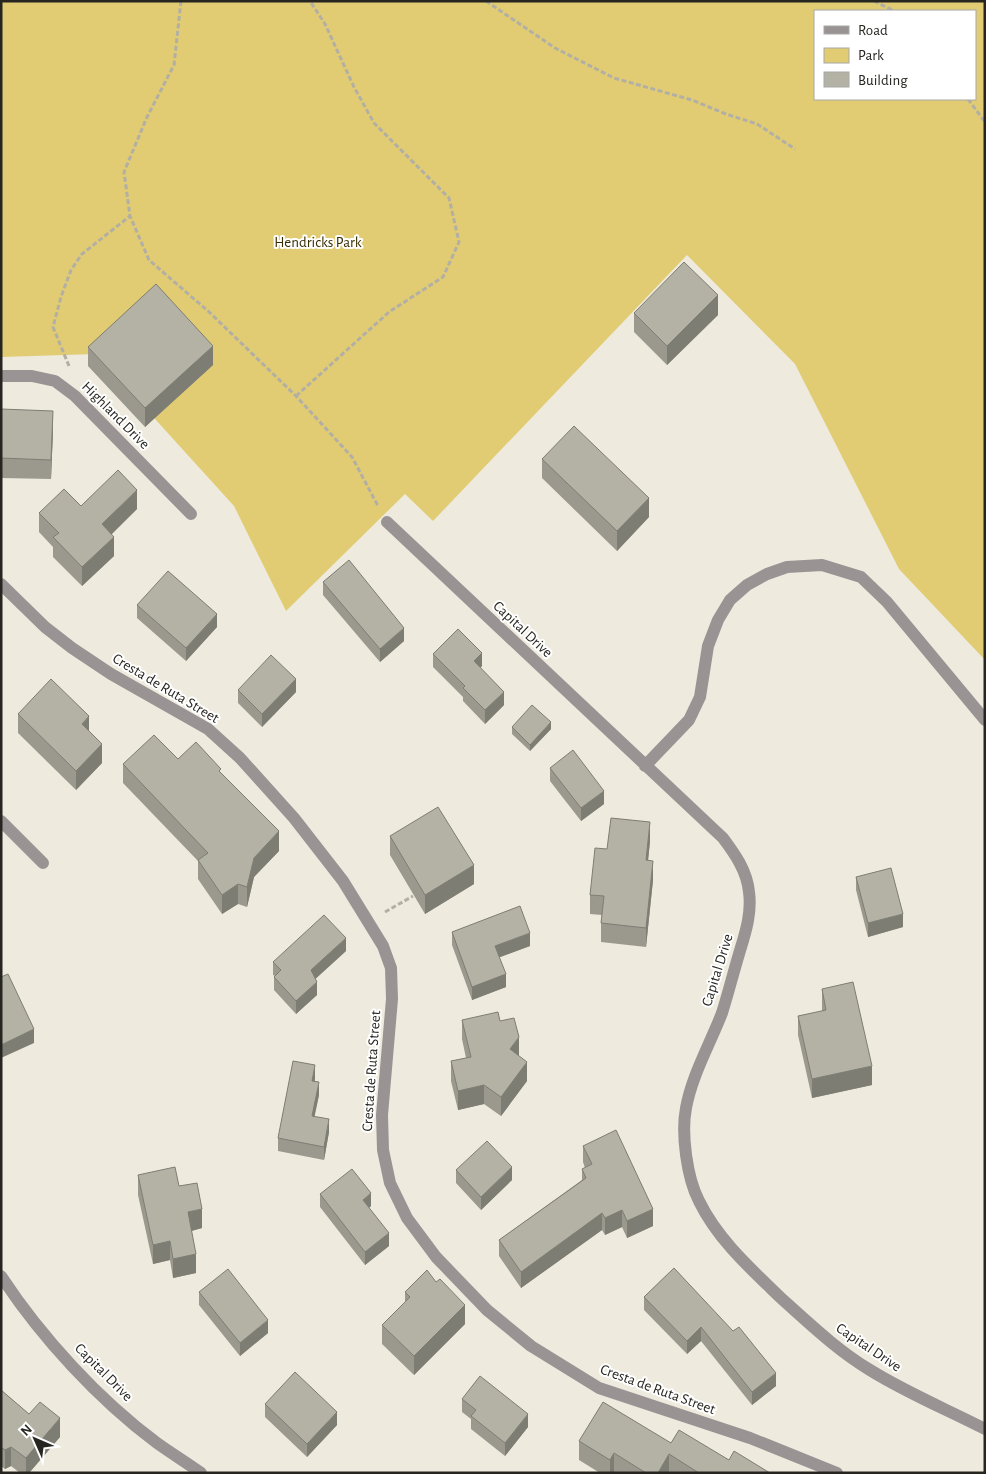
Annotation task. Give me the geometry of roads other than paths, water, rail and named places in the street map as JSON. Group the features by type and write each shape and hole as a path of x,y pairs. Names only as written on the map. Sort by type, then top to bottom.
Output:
{"street":[{"name":"Highland Drive","path":"1,376 32,376 55,381 65,388 191,514"},
{"name":"Capital Drive","path":"387,522 723,838 736,855 750,890 750,915 722,1012 698,1072 686,1109 684,1140 690,1174 698,1200 712,1224 742,1260 822,1336 869,1370 915,1396 984,1427"},
{"path":"645,766 689,720 700,697 708,646 718,620 730,600 747,585 767,574 787,567 822,565 861,577 887,602 985,720"},
{"name":"Cresta de Ruta Street","path":"1,584 44,627 72,648 111,674 208,730 240,758 294,818 343,881 383,946 392,968 392,998 382,1115 383,1150 390,1183 408,1218 436,1256 487,1310 531,1346 599,1388 750,1438 837,1473"},
{"path":"1,821 43,863"},
{"name":"Capital Drive","path":"1,1276 21,1307 104,1398 156,1442 201,1473"}],"park label":[{"name":"Hendricks Park","path":"318,242"}]}
